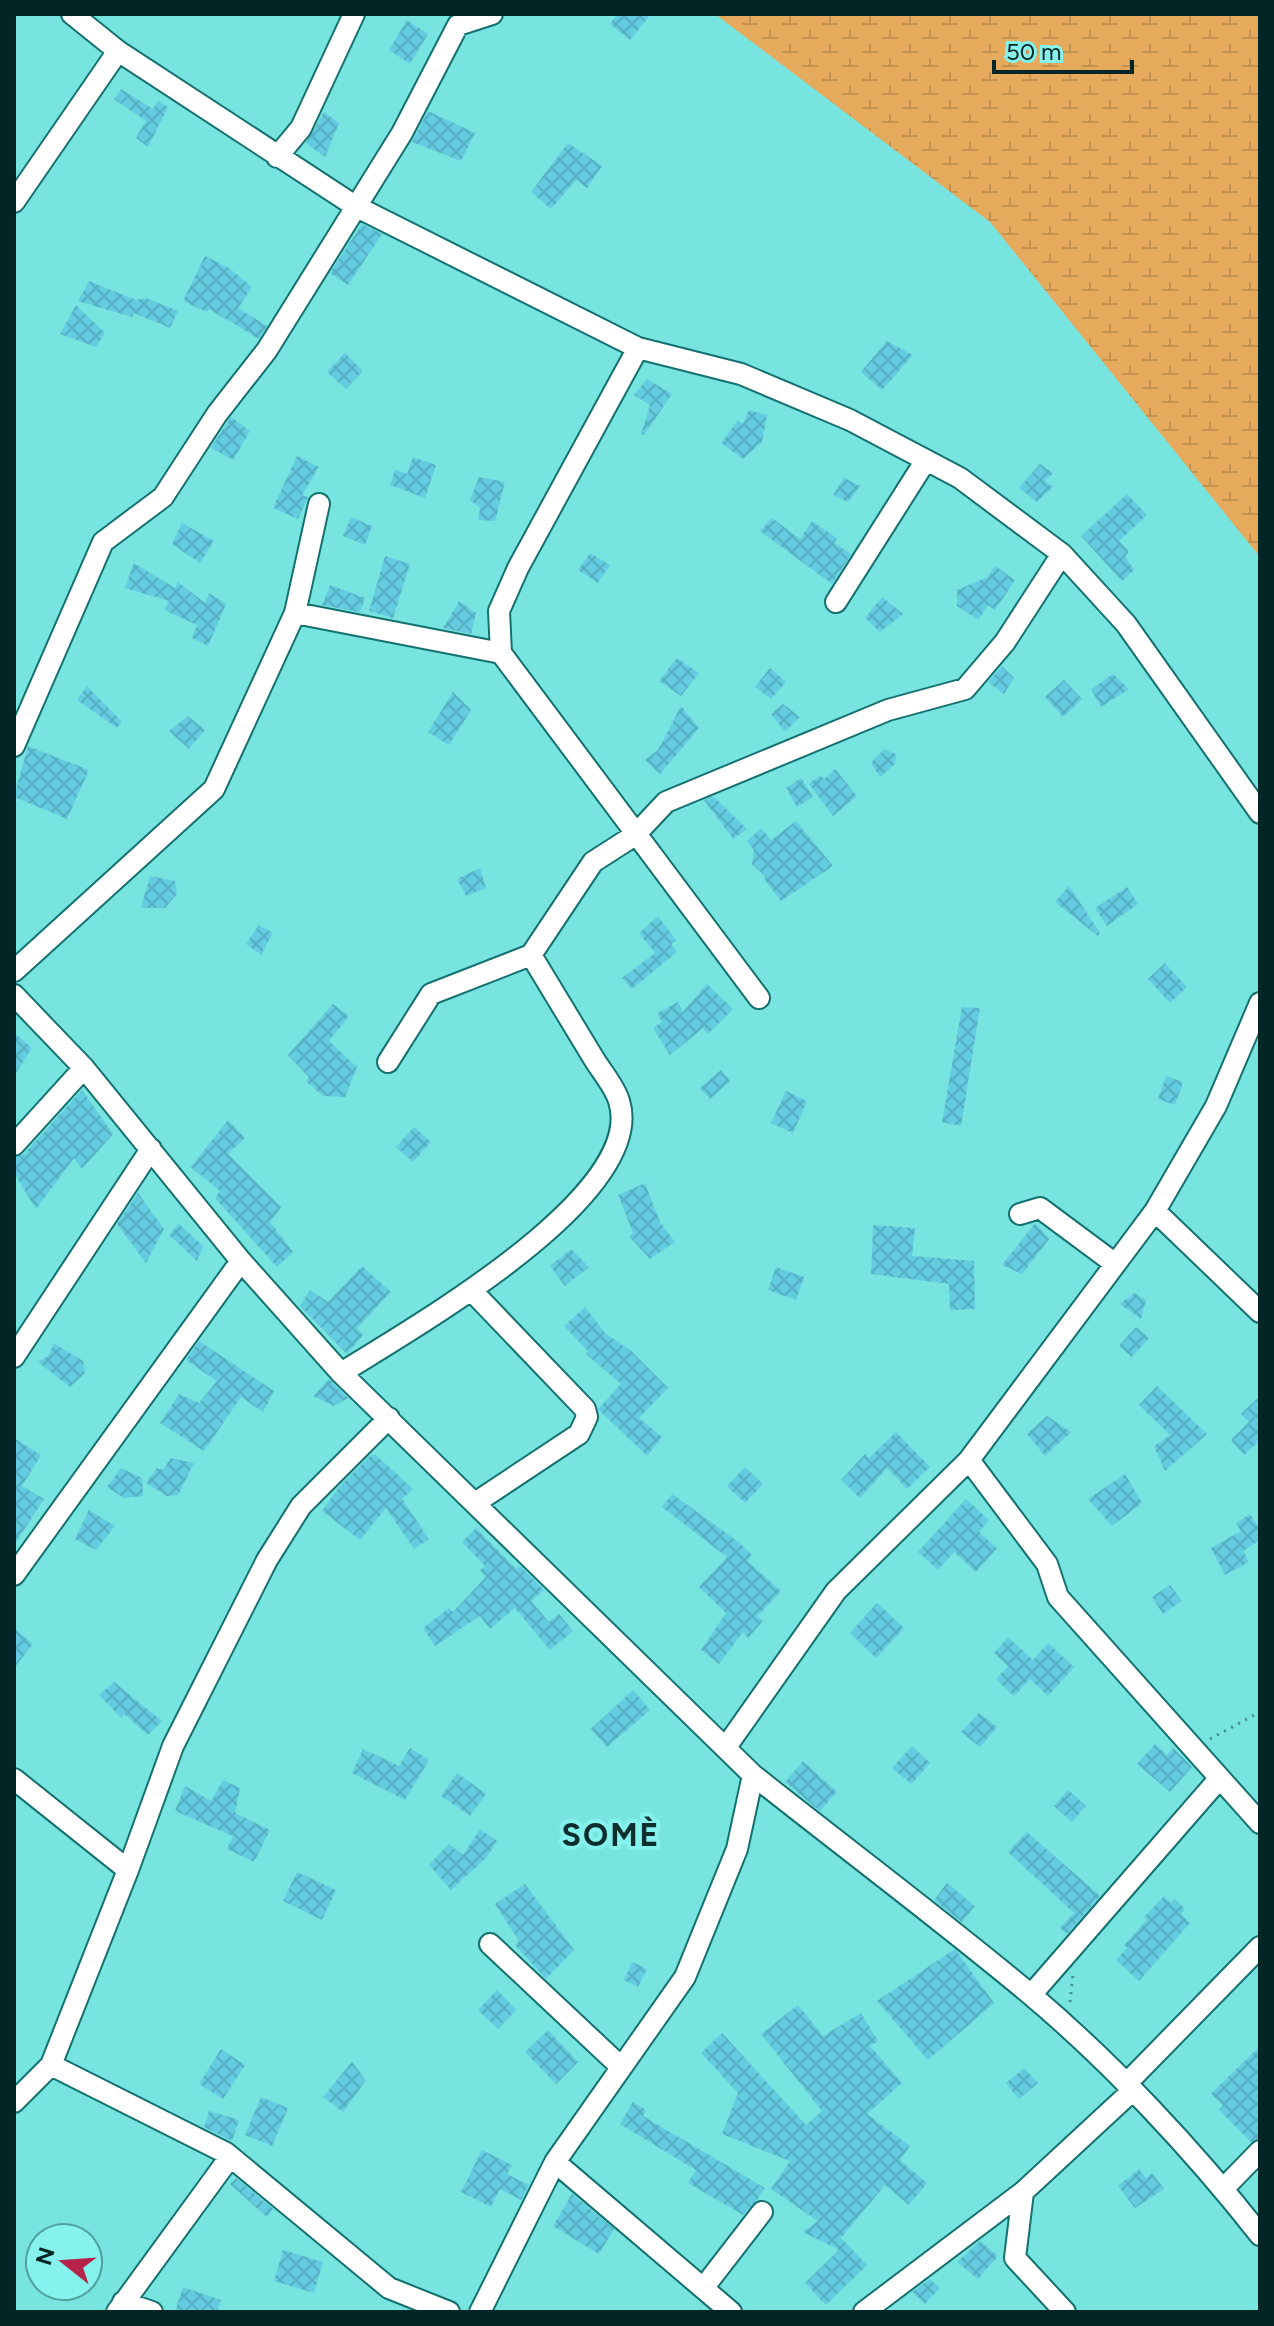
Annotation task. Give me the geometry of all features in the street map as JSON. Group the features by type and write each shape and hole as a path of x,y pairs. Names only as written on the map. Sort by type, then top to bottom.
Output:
{"street":[{"path":"72,14 118,51 355,206 638,348 741,374 850,420 960,478 1062,554 1126,624 1260,813"},
{"path":"277,157 301,128 354,14"},
{"path":"14,746 103,542 163,497 217,414 267,350 402,133 458,25 492,14"},
{"path":"14,202 118,51"},
{"path":"638,348 518,568 499,611 501,653 759,998"},
{"path":"836,602 926,460"},
{"path":"14,971 214,789 295,613 319,504"},
{"path":"388,1062 431,994 531,955 593,862 635,835 666,802 888,710 965,689 1005,642 1062,554"},
{"path":"295,613 501,653"},
{"path":"341,1373 472,1291 565,1215 602,1175 623,1133 619,1100 531,955"},
{"path":"14,995 84,1068 241,1261 341,1373 753,1775 1031,1995 1063,2025 1129,2088 1223,2189 1260,2235"},
{"path":"726,1747 836,1591 969,1460 1155,1211 1216,1106 1260,1003"},
{"path":"14,1145 84,1068"},
{"path":"14,1357 151,1149"},
{"path":"1020,1214 1040,1208 1114,1263"},
{"path":"1155,1211 1260,1312"},
{"path":"14,1575 241,1261"},
{"path":"472,1291 585,1409 587,1417 579,1434 475,1503"},
{"path":"14,2102 51,2065 173,1746 267,1560 301,1506 389,1418"},
{"path":"969,1460 1047,1564 1058,1597 1260,1823"},
{"path":"480,2312 555,2162 685,1977 737,1849 753,1775"},
{"path":"14,1779 128,1870"},
{"path":"1031,1995 1219,1779"},
{"path":"490,1944 621,2067"},
{"path":"864,2312 1023,2192 1129,2088 1260,1947"},
{"path":"51,2065 230,2157 389,2288 449,2312"},
{"path":"1223,2189 1260,2151"},
{"path":"152,2312 120,2307 230,2157"},
{"path":"555,2162 731,2312"},
{"path":"1023,2192 1015,2258 1065,2312"},
{"path":"704,2287 762,2212"}],"path":[{"path":"1192,1749 1260,1712"},
{"path":"1063,2025 1074,1987 1071,1950"}],"green space":[{"path":"715,14 1260,14 1260,557 990,222"}],"building":[{"path":"618,14 651,14 630,40 610,24"},
{"path":"407,20 428,34 410,64 389,50"},
{"path":"121,89 153,109 158,101 168,107 148,147 136,138 146,121 114,99"},
{"path":"428,111 475,133 461,161 412,142"},
{"path":"324,112 339,123 325,157 306,143"},
{"path":"568,143 602,166 587,188 576,180 551,209 531,192"},
{"path":"362,224 382,234 348,285 330,273"},
{"path":"205,256 229,268 252,287 238,308 267,326 259,339 209,309 207,312 183,301"},
{"path":"89,281 136,300 146,298 178,311 170,328 134,313 132,317 78,301"},
{"path":"76,305 105,333 96,347 60,334"},
{"path":"887,341 913,355 882,390 861,372"},
{"path":"345,353 363,371 346,389 327,372"},
{"path":"647,379 672,394 644,435 641,434 650,405 634,395"},
{"path":"749,410 767,415 762,442 743,459 721,443 738,420 743,424"},
{"path":"231,417 250,431 233,460 211,448"},
{"path":"297,456 319,467 302,495 308,497 298,519 273,508"},
{"path":"413,457 436,465 425,498 390,485 395,470 407,474"},
{"path":"1040,464 1053,473 1045,481 1053,487 1037,502 1019,488"},
{"path":"479,477 505,482 495,521 478,520 480,508 470,500"},
{"path":"844,478 860,486 848,502 833,495"},
{"path":"1127,494 1147,515 1119,541 1129,552 1125,556 1134,570 1122,581 1081,536"},
{"path":"351,517 372,526 365,545 343,536"},
{"path":"772,518 800,539 812,521 837,538 834,543 851,554 832,584 760,531"},
{"path":"182,523 214,541 200,563 172,544"},
{"path":"590,553 610,565 598,583 578,570"},
{"path":"385,556 410,564 393,618 369,611"},
{"path":"134,563 175,588 178,582 205,603 209,593 226,604 208,646 192,638 197,625 164,610 169,601 125,588"},
{"path":"995,566 1015,580 995,610 988,605 978,620 957,606 957,590 988,577"},
{"path":"330,585 365,598 360,612 322,605"},
{"path":"882,597 903,614 880,632 865,618"},
{"path":"459,601 476,613 471,634 443,628"},
{"path":"677,658 699,673 681,696 659,681"},
{"path":"1002,666 1014,678 1004,694 988,682"},
{"path":"770,668 786,682 771,699 755,687"},
{"path":"1113,674 1129,689 1101,707 1091,689"},
{"path":"1064,680 1082,699 1063,717 1045,697"},
{"path":"87,686 122,722 117,728 77,700"},
{"path":"453,692 471,710 449,745 428,732"},
{"path":"783,704 800,717 785,732 771,714"},
{"path":"681,706 699,728 660,774 645,760 658,750"},
{"path":"188,716 205,730 189,749 169,731"},
{"path":"28,746 89,770 67,819 14,797"},
{"path":"884,749 896,754 895,764 880,777 871,763"},
{"path":"835,769 857,796 833,816 809,784 820,775 824,779"},
{"path":"801,778 813,797 797,807 786,788"},
{"path":"713,796 747,829 733,839 704,800"},
{"path":"796,821 833,866 781,901 764,879 766,877 752,864 754,850 747,841 761,828 771,840"},
{"path":"480,868 486,888 466,896 457,879"},
{"path":"150,876 175,881 177,894 165,908 141,908"},
{"path":"1069,886 1100,933 1098,936 1055,902"},
{"path":"1127,887 1138,904 1107,926 1095,908"},
{"path":"658,916 676,940 671,944 677,952 632,989 622,978 655,953 639,933"},
{"path":"259,925 273,933 261,955 246,944"},
{"path":"1165,963 1187,987 1170,1003 1148,979"},
{"path":"707,984 733,1009 708,1034 703,1028 670,1055 653,1028 662,1022 657,1013 678,1002 683,1012"},
{"path":"333,1004 349,1016 329,1041 357,1067 345,1097 323,1096 306,1081 309,1077 288,1055"},
{"path":"962,1007 980,1008 961,1126 942,1122"},
{"path":"14,1033 32,1048 14,1076"},
{"path":"721,1070 730,1081 710,1099 700,1088"},
{"path":"1166,1076 1183,1082 1175,1105 1158,1099"},
{"path":"82,1090 113,1134 82,1169 74,1158 36,1209 14,1173 14,1158 24,1154"},
{"path":"786,1091 807,1101 793,1133 771,1123"},
{"path":"228,1120 245,1138 228,1154 281,1207 270,1222 293,1252 277,1267 215,1198 220,1191 191,1167"},
{"path":"414,1127 431,1142 413,1162 396,1147"},
{"path":"645,1183 660,1222 675,1242 650,1259 629,1236 633,1233 618,1195"},
{"path":"138,1193 164,1229 146,1263 117,1224"},
{"path":"1035,1223 1049,1239 1022,1274 1002,1265"},
{"path":"179,1224 203,1246 197,1261 169,1235"},
{"path":"873,1225 915,1228 912,1256 974,1261 975,1309 950,1310 949,1284 871,1274"},
{"path":"571,1249 589,1267 565,1286 550,1266"},
{"path":"362,1266 391,1292 357,1328 363,1335 347,1354 300,1306 310,1290 328,1302"},
{"path":"776,1267 804,1277 796,1300 768,1290"},
{"path":"1134,1293 1146,1300 1141,1319 1120,1304"},
{"path":"585,1307 605,1333 631,1351 668,1388 639,1418 662,1437 647,1456 598,1409 621,1384 586,1354 588,1351 564,1326"},
{"path":"1136,1327 1149,1338 1132,1357 1119,1346"},
{"path":"199,1341 274,1391 263,1412 241,1397 204,1451 160,1423 179,1394 199,1403 217,1381 186,1360"},
{"path":"54,1343 83,1361 85,1373 70,1387 38,1362 48,1356"},
{"path":"329,1379 348,1398 334,1406 313,1396"},
{"path":"1157,1386 1207,1434 1165,1471 1154,1446 1170,1435 1139,1405"},
{"path":"1260,1396 1260,1440 1244,1455 1231,1440 1249,1422 1241,1414"},
{"path":"1047,1416 1071,1432 1045,1456 1027,1434"},
{"path":"896,1432 930,1467 907,1489 887,1468 860,1498 841,1480 865,1454 869,1458"},
{"path":"14,1438 41,1455 22,1486 44,1499 14,1545"},
{"path":"371,1455 376,1455 413,1489 402,1499 429,1539 414,1549 386,1508 360,1540 322,1511 339,1487"},
{"path":"170,1458 194,1463 178,1495 167,1496 146,1483 157,1468 164,1470"},
{"path":"745,1467 763,1484 745,1503 727,1486"},
{"path":"121,1468 142,1478 143,1496 124,1498 107,1487"},
{"path":"1125,1474 1142,1503 1112,1526 1088,1499"},
{"path":"672,1494 740,1543 752,1555 747,1561 781,1591 758,1616 763,1621 748,1638 743,1632 719,1664 701,1650 726,1613 699,1587 727,1557 662,1507"},
{"path":"966,1499 989,1520 979,1532 997,1548 976,1572 954,1552 938,1570 918,1552"},
{"path":"89,1510 115,1526 96,1550 75,1539"},
{"path":"1250,1514 1260,1529 1260,1540 1243,1551 1249,1562 1225,1575 1211,1548 1241,1531 1236,1523"},
{"path":"476,1528 516,1569 520,1566 544,1590 531,1601 549,1622 559,1614 573,1631 550,1650 515,1608 490,1629 480,1616 435,1646 423,1628 449,1608 453,1612 486,1577 480,1570 485,1566 462,1542"},
{"path":"1170,1585 1182,1601 1163,1614 1152,1597"},
{"path":"877,1603 904,1628 876,1658 850,1633"},
{"path":"14,1628 33,1644 14,1668"},
{"path":"1008,1637 1033,1660 1048,1643 1074,1667 1048,1696 1030,1679 1014,1696 996,1679 1008,1666 994,1653"},
{"path":"114,1682 162,1721 148,1735 124,1714 121,1718 99,1695"},
{"path":"633,1690 650,1710 607,1747 591,1729"},
{"path":"979,1713 997,1727 980,1747 961,1732"},
{"path":"1155,1744 1167,1755 1173,1748 1192,1767 1170,1792 1137,1764"},
{"path":"912,1746 930,1763 911,1784 892,1768"},
{"path":"410,1748 429,1760 405,1800 352,1773 363,1749 399,1766"},
{"path":"803,1761 837,1792 820,1811 785,1782"},
{"path":"457,1773 486,1794 470,1816 441,1796"},
{"path":"223,1780 240,1788 235,1813 270,1830 254,1862 227,1849 233,1836 175,1811 185,1786 211,1801"},
{"path":"1068,1790 1086,1806 1072,1822 1054,1806"},
{"path":"480,1829 497,1841 487,1857 451,1890 429,1865 449,1844 463,1855"},
{"path":"1027,1832 1100,1896 1067,1934 1060,1928 1074,1913 1008,1852"},
{"path":"297,1872 336,1890 322,1920 283,1901"},
{"path":"947,1883 975,1906 962,1922 934,1900"},
{"path":"525,1884 574,1950 546,1979 515,1945 519,1941 495,1904"},
{"path":"1164,1896 1171,1903 1175,1899 1185,1909 1181,1914 1190,1923 1139,1981 1116,1960 1127,1948 1124,1945 1147,1920 1144,1917"},
{"path":"955,1949 994,2003 928,2060 877,2001"},
{"path":"632,1962 647,1969 638,1987 624,1980"},
{"path":"497,1990 516,2010 498,2029 478,2010"},
{"path":"798,2005 823,2036 861,2013 878,2041 870,2046 902,2083 867,2114 910,2146 900,2160 927,2183 909,2205 885,2185 841,2238 867,2265 826,2305 805,2283 839,2250 803,2232 818,2221 771,2189 790,2161 722,2134 738,2093 701,2053 722,2033 806,2125 822,2111 761,2034"},
{"path":"548,2030 578,2062 556,2084 525,2052"},
{"path":"1260,2046 1260,2138 1251,2142 1219,2110 1223,2105 1211,2094"},
{"path":"221,2049 245,2065 223,2099 199,2084"},
{"path":"352,2062 366,2080 343,2112 323,2097"},
{"path":"1024,2068 1038,2083 1019,2099 1006,2083"},
{"path":"261,2097 288,2108 272,2146 245,2135"},
{"path":"633,2102 646,2110 643,2116 765,2188 757,2200 743,2215 688,2183 696,2170 620,2124"},
{"path":"209,2111 239,2120 232,2141 204,2127"},
{"path":"482,2150 512,2165 507,2174 529,2185 521,2200 500,2189 491,2207 461,2192"},
{"path":"1139,2169 1146,2178 1152,2173 1164,2189 1135,2208 1118,2186"},
{"path":"236,2178 273,2209 267,2217 230,2184"},
{"path":"572,2194 614,2229 599,2254 553,2226"},
{"path":"980,2241 998,2256 978,2279 957,2262"},
{"path":"283,2250 323,2262 314,2293 274,2281"},
{"path":"930,2279 940,2288 925,2304 912,2292"},
{"path":"183,2287 221,2300 217,2312 175,2312"}],"district":[{"name":"SOMÈ","path":"611,1835"}]}
